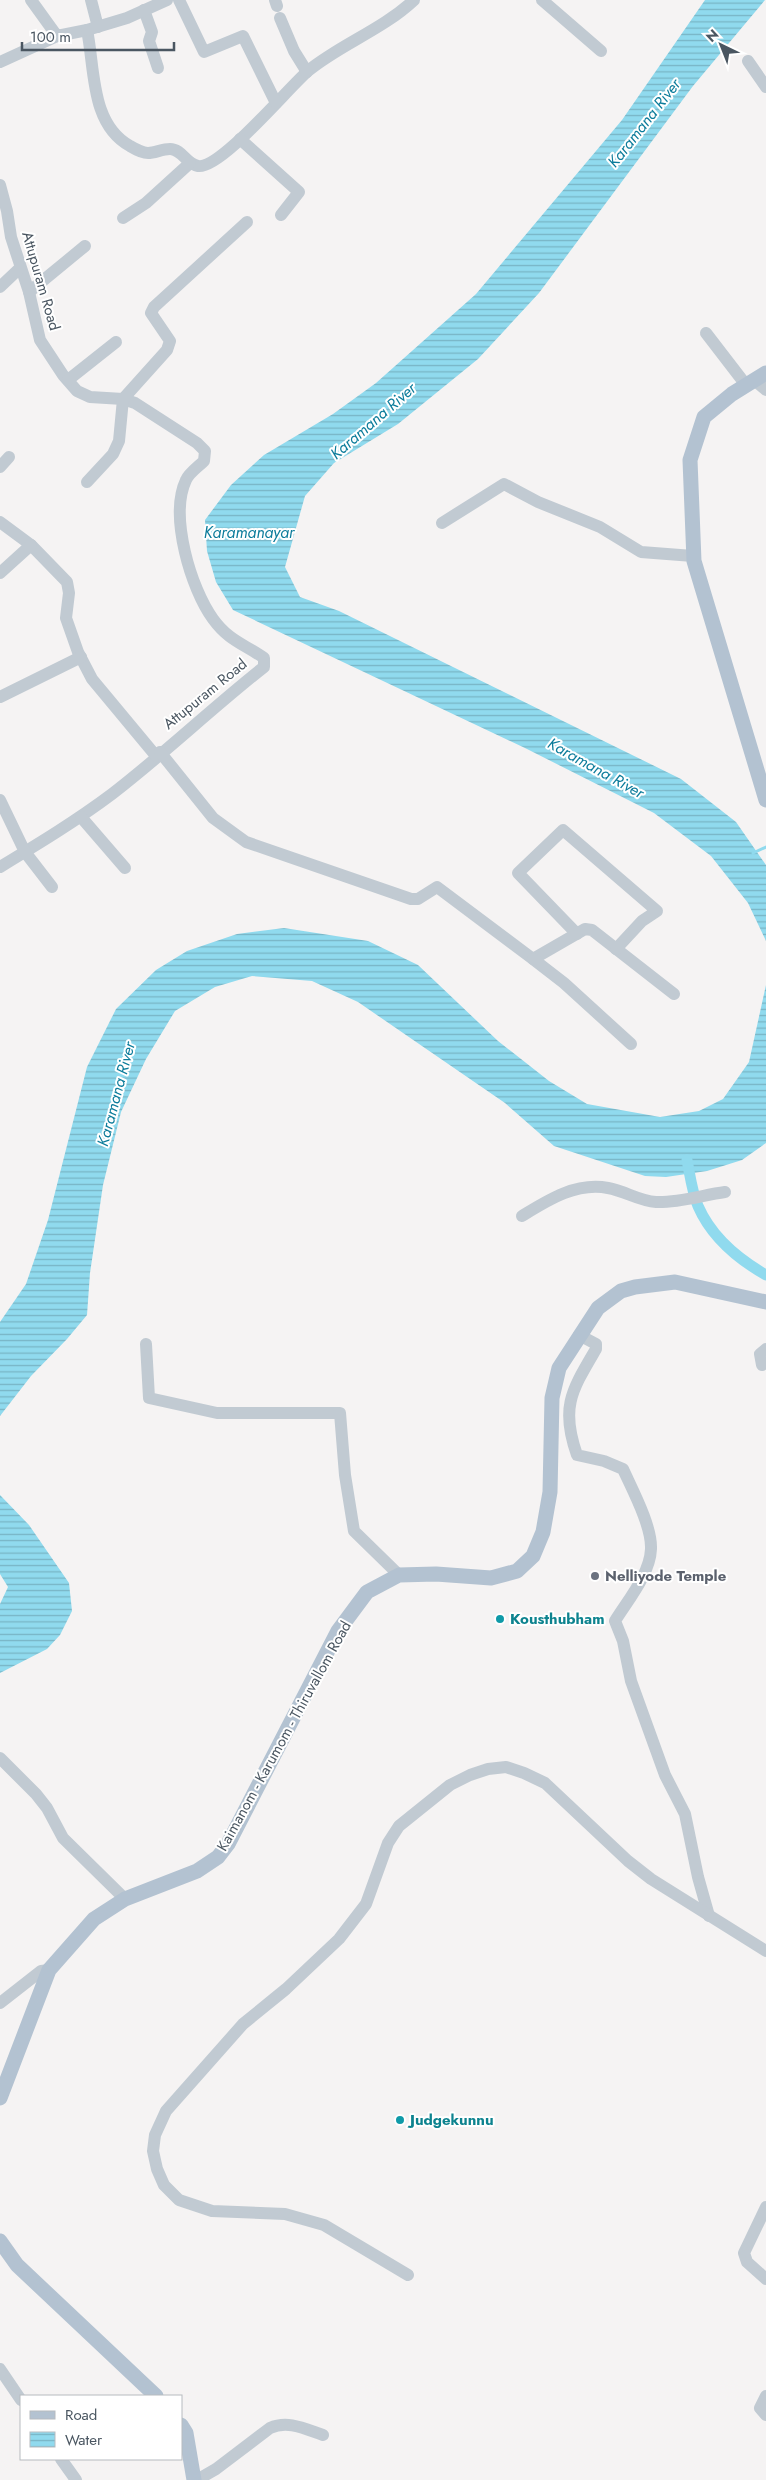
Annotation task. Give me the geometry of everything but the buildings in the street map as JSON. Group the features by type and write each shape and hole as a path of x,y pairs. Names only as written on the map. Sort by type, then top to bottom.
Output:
{"main road":[{"path":"758,382 704,417 690,460 693,556 766,800"},
{"name":"Kaimanom - Karumom - Thiruvallom Road","path":"0,2098 49,1970 94,1920 125,1899 196,1871 218,1857 228,1844 338,1631 368,1592 399,1575 436,1574 491,1578 517,1571 532,1556 543,1532 550,1492 552,1398 559,1368 579,1334 598,1308 622,1291 635,1287 676,1282 766,1302"},
{"path":"0,2241 17,2265 155,2395"},
{"path":"182,2427 186,2433 196,2480"}],"street":[{"path":"31,0 57,36"},
{"path":"91,0 97,97 102,111 122,141 146,154 170,149 178,151 190,163 199,167 213,163 307,72 397,16 414,0"},
{"path":"0,62 57,36 92,29 167,0"},
{"path":"179,0 204,52 243,36 276,103"},
{"path":"542,0 600,51"},
{"path":"277,8 294,51 307,72"},
{"path":"144,10 152,32 149,41 158,68"},
{"path":"748,62 766,87"},
{"path":"240,138 299,192 281,215"},
{"path":"123,218 146,203 190,163"},
{"name":"Attupuram Road","path":"0,185 20,268 30,292 40,340 68,380 77,391 90,398 123,399 135,403 197,443 205,451 204,461 186,479 180,496 184,551 197,590 213,619 234,641 264,658 264,667 113,793 0,867"},
{"path":"87,482 113,454 119,441 123,399 166,350 170,341 151,313 154,307 247,222"},
{"path":"30,292 85,246"},
{"path":"0,287 20,268"},
{"path":"706,333 758,382"},
{"path":"68,380 116,342"},
{"path":"0,467 9,456"},
{"path":"442,523 504,484 538,502 600,527 641,552 693,556"},
{"path":"0,522 31,545 67,582 69,593 66,618 92,679 106,699 158,754 213,818 246,842 411,899 418,899 436,888 564,983 631,1044"},
{"path":"0,573 31,545"},
{"path":"0,697 81,657"},
{"path":"0,800 25,852 52,886"},
{"path":"80,816 125,868"},
{"path":"577,934 518,873 563,830 662,908 642,921 616,949"},
{"path":"533,959 585,929 592,930 674,994"},
{"path":"522,1216 552,1198 582,1187 609,1188 645,1201 672,1200 725,1192"},
{"path":"579,1334 596,1344 596,1349 578,1380 568,1407 569,1434 577,1455 604,1461 623,1469 642,1512 651,1548 644,1574 615,1621 622,1641 631,1681 665,1775 685,1814 698,1877 709,1916"},
{"path":"146,1344 149,1398 218,1413 340,1413 345,1475 354,1531 399,1575"},
{"path":"762,1365 760,1354 766,1349"},
{"path":"0,1758 42,1801 63,1838 125,1899"},
{"path":"408,2275 324,2225 285,2214 212,2211 179,2200 164,2185 157,2169 153,2151 155,2135 166,2111 243,2024 286,1988 338,1939 366,1904 388,1843 398,1826 450,1785 470,1774 506,1767 545,1783 636,1867 675,1896 766,1951"},
{"path":"0,2003 36,1974 49,1970"},
{"path":"766,2207 744,2252 747,2262 766,2279"},
{"path":"0,2369 20,2399"},
{"path":"766,2396 760,2408 766,2415"},
{"path":"196,2480 216,2469 270,2428 280,2424 290,2424 323,2435"},
{"path":"62,2460 76,2480"}],"water":[{"name":"Karamanayar","path":"705,0 765,0 693,86 539,293 478,359 398,424 334,463 305,496 285,567 300,597 339,611 681,779 736,822 766,865 766,941 748,903 711,856 654,813 525,748 233,610 216,582 207,551 205,520 231,485 264,455 333,414 376,383 476,294 622,120"},
{"name":"Karamana River","path":"284,928 368,941 418,965 498,1041 549,1081 587,1104 660,1117 699,1111 723,1099 749,1062 766,985 766,1143 742,1160 707,1171 666,1177 645,1176 554,1146 505,1103 358,1002 312,981 252,976 215,987 175,1011 146,1059 121,1112 103,1185 90,1273 87,1315 31,1376 0,1416 0,1322 26,1284 48,1220 87,1067 116,1009 156,970 187,951 237,934"},
{"path":"0,1495 29,1525 69,1583 72,1611 60,1635 47,1649 0,1673 0,1604 8,1587 0,1574"}],"waterway":[{"path":"753,853 766,847"},
{"path":"687,1160 696,1201 710,1227 726,1246 745,1262 766,1275"}],"place":[{"name":"Nelliyode Temple","path":"595,1576"},
{"name":"Kousthubham","path":"500,1619"},
{"name":"Judgekunnu","path":"400,2120"}]}
